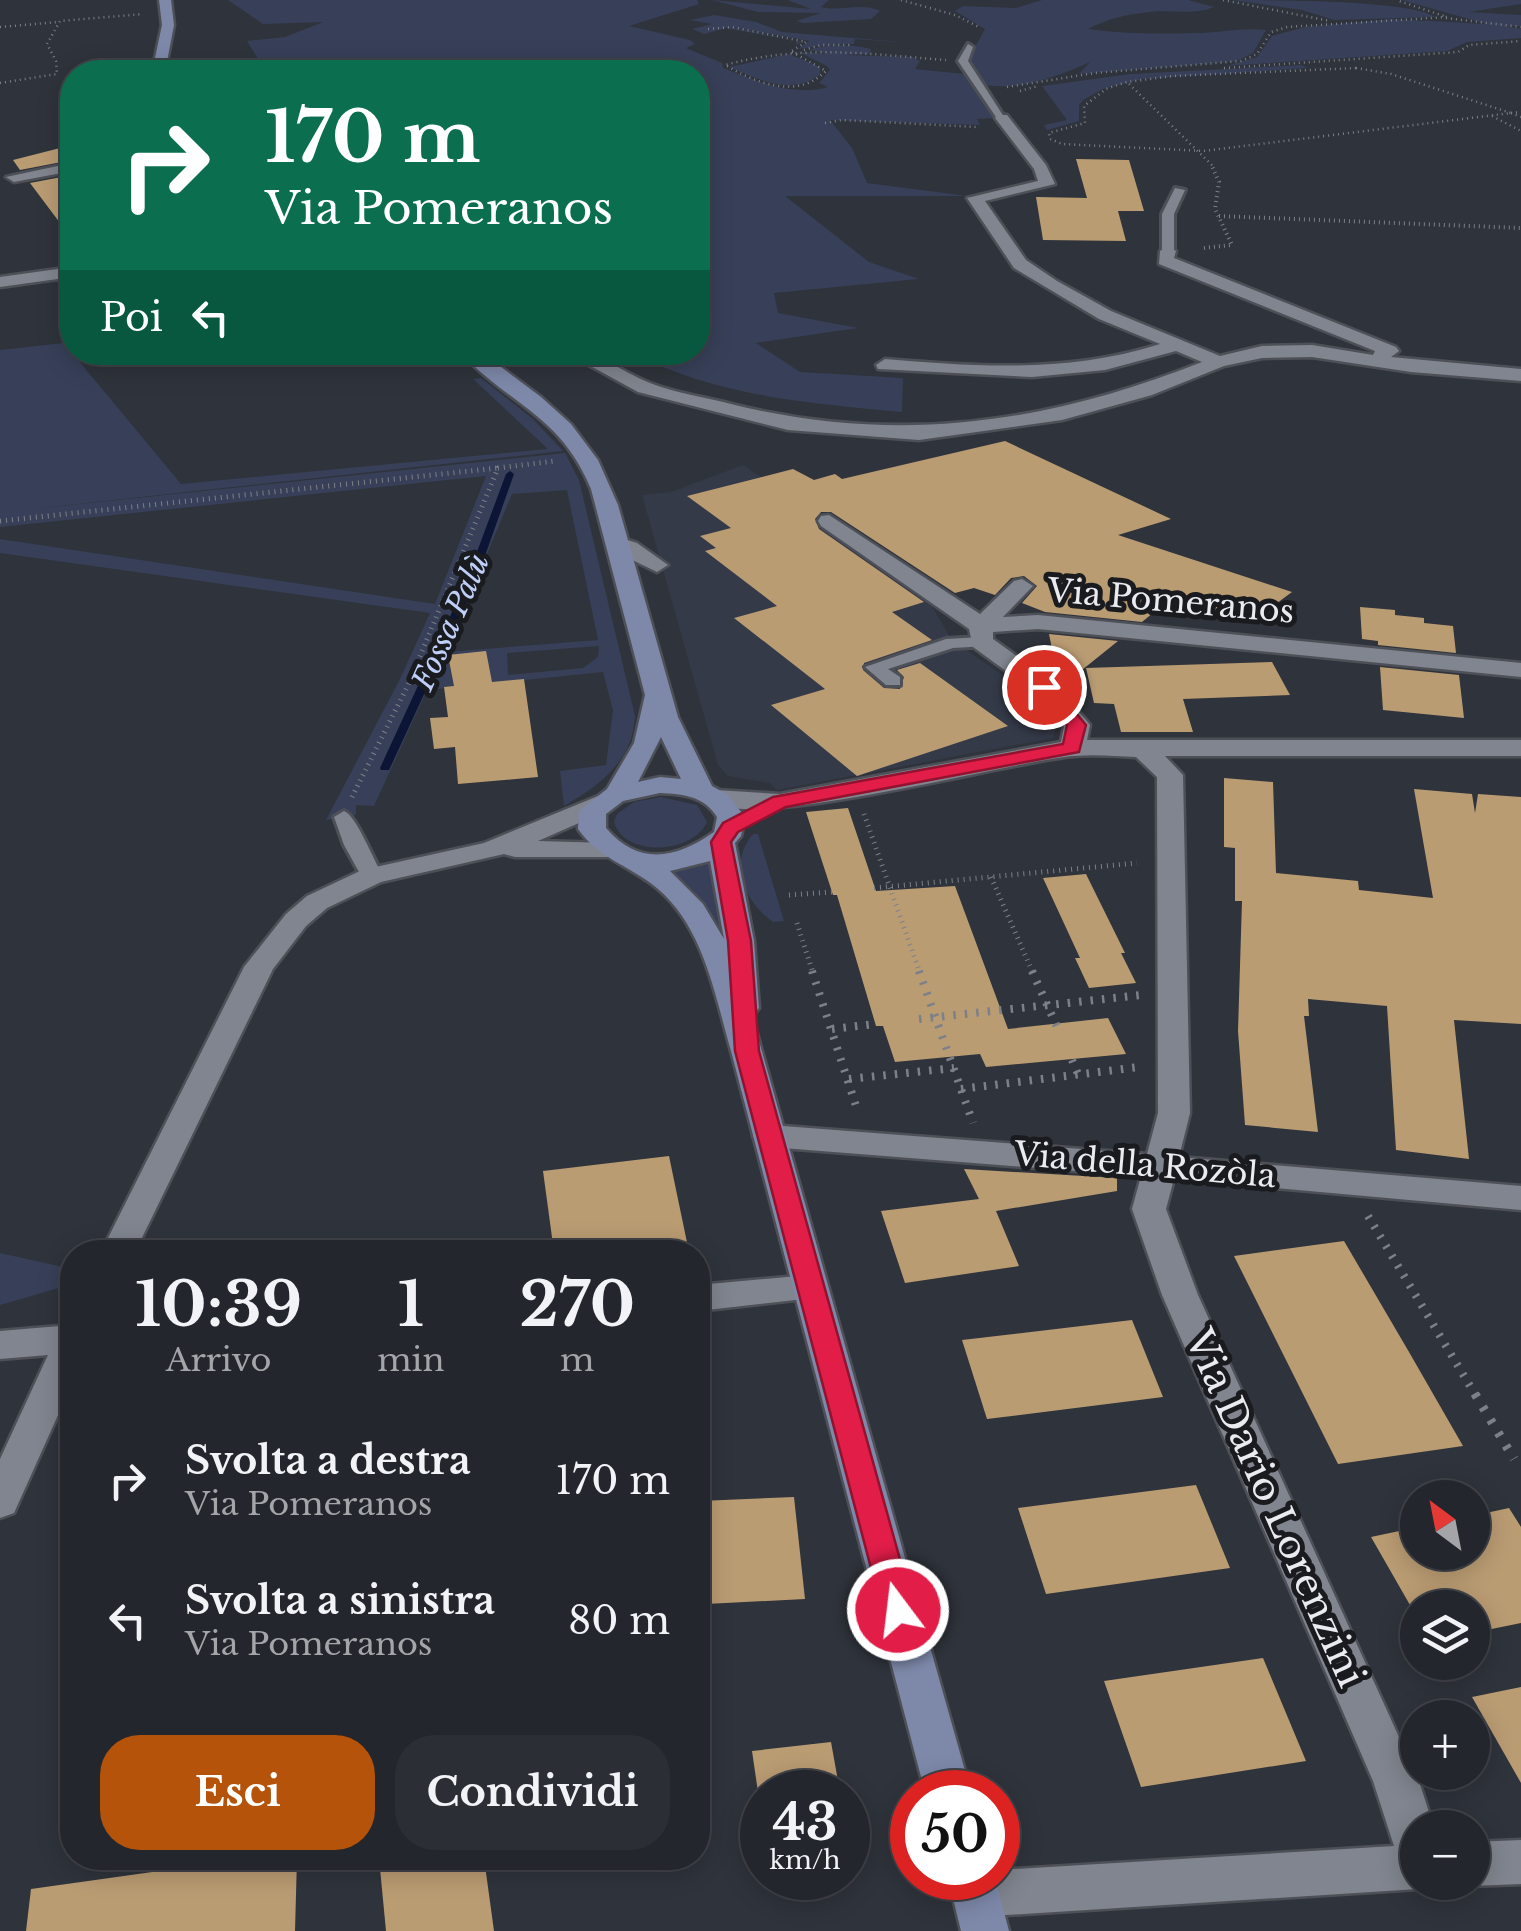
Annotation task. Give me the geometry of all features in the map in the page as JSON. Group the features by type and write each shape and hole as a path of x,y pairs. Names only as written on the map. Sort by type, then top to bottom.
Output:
{"main road":[{"path":"160,60 167,6"},
{"path":"485,365 564,429 587,457 607,499 658,693 690,772 726,807 747,1051"},
{"path":"658,693 647,743 611,798 592,814 590,827 595,840 608,850 637,860 680,892 710,943 747,1051 942,1770"},
{"path":"611,798 660,785 709,794"},
{"path":"637,860 684,860 726,835"}],"street":[{"path":"1005,123 1048,184 975,198 1020,264 1074,300 1218,362"},
{"path":"14,177 60,169"},
{"path":"1168,252 1166,260 1233,291 1390,351 1370,360"},
{"path":"0,282 60,274"},
{"path":"885,364 980,371 1082,369 1136,360 1176,345"},
{"path":"599,365 644,388 788,424 920,434 1062,414 1145,391 1218,362 1262,352 1312,351 1521,375"},
{"path":"830,521 981,634 1044,687 1076,725 1072,748"},
{"path":"618,544 631,546 644,562 657,565 647,571 642,583 628,588"},
{"path":"981,634 1022,586"},
{"name":"Via Pomeranos","path":"981,634 1038,622 1521,670"},
{"path":"709,794 780,802 1072,748 1521,748"},
{"path":"1143,749 1170,775 1174,1113 1163,1166"},
{"path":"124,1240 258,967 296,920 317,902 372,876 492,849 566,822 611,798"},
{"path":"726,835 780,802"},
{"path":"492,849 608,850"},
{"name":"Via della Rozòla","path":"770,1136 1521,1198"},
{"name":"Via Dario Lorenzini","path":"1163,1166 1149,1209 1180,1295 1406,1810"},
{"path":"710,1297 809,1288"},
{"path":"0,1346 60,1349"},
{"path":"0,1502 60,1374"},
{"path":"1490,1863 1521,1862"},
{"path":"978,1901 1400,1868"}],"lane":[{"path":"968,47 963,62 1005,123"},
{"path":"1168,252 1168,214 1179,190"},
{"path":"893,681 874,667 981,634"},
{"path":"344,817 372,876"}],"path":[{"path":"901,0 948,12 978,26 982,33 968,47"},
{"path":"1223,0 1333,22"},
{"path":"1396,0 1435,11 1445,18"},
{"path":"0,27 167,6"},
{"path":"981,91 1095,73 1241,61 1257,54 1271,32 1333,22 1445,18 1521,27"},
{"path":"0,83 57,74 47,44 60,22"},
{"path":"708,28 732,27 806,42 792,52"},
{"path":"1020,91 1091,77 1458,52 1470,45 1521,41"},
{"path":"792,52 822,67 826,71 823,76 808,84 784,88 725,66 820,44 851,45"},
{"path":"803,50 963,62"},
{"path":"1510,113 1203,151 1062,144 1050,139 1049,133 1085,122 1084,106 1106,89 1128,82 1338,68 1391,74 1521,114"},
{"path":"1492,116 1519,127 1521,132"},
{"path":"825,123 1005,123"},
{"path":"1219,216 1521,228"},
{"path":"0,521 587,457"},
{"path":"344,817 408,686 498,468"},
{"path":"858,799 976,1130"},
{"path":"874,888 1149,862"},
{"path":"991,877 1056,1026"},
{"path":"790,896 832,892"},
{"path":"797,923 849,1079 858,1122"},
{"path":"919,1019 1152,994"},
{"path":"832,1028 875,1024"},
{"path":"1072,1060 1078,1074"},
{"path":"961,1089 1174,1062"},
{"path":"849,1079 954,1068"},
{"path":"1359,1200 1514,1459"}],"shaded area":[{"path":"228,0 697,0 699,4 629,26 690,40 695,44 686,48 722,63 723,68 788,89 828,87 819,83 830,70 827,66 799,52 828,54 809,50 832,46 871,49 870,54 845,55 912,57 920,61 915,69 964,74 995,118 977,119 980,125 830,120 852,148 867,183 967,196 785,196 869,262 919,279 774,293 778,313 858,328 756,343 800,372 903,378 902,412 764,396 698,380 659,365 710,365 710,60 259,60 247,41 285,37 323,22 263,24"},
{"path":"712,0 811,9 788,0 829,0 821,7 866,7 880,11 871,19 803,23 796,21 821,13 758,12"},
{"path":"1042,0 1188,0 1214,7 1134,14 1088,29 1154,33 1266,30 1253,53 1237,61 1079,74 1090,62 1025,84 984,85 968,60 985,29 955,11 963,6 1016,8"},
{"path":"1232,0 1371,4 1422,11 1435,17 1334,20 1302,10"},
{"path":"1401,0 1521,0 1521,4 1469,12 1521,15 1521,26 1505,26 1521,29 1521,38 1467,42 1447,51 1226,66 1257,57 1272,36 1305,27 1392,19 1487,24"},
{"path":"714,15 756,22 782,32 913,43 855,39 854,44 798,49 809,41 726,26 793,40 726,28 704,34 692,29 712,24 690,20"},
{"path":"789,54 820,67 820,75 797,84 774,84 729,67"},
{"path":"1301,65 1308,68 1142,79 1103,89 1083,100 1079,121 1047,130 1044,125 1067,120 1042,86 1131,74"},
{"path":"60,343 60,365 82,365 181,484 548,449 473,379 481,378 533,419 563,451 22,510 565,453 579,480 635,716 633,732 612,770 564,806 560,771 606,765 613,710 603,672 427,690 374,806 356,805 356,815 326,820 430,613 0,553 0,539 435,604 486,476 0,527 0,350","holes":["567,490 598,640 446,652 512,494","599,646 598,657 583,668 508,675 507,653"]},
{"path":"743,465 818,515 817,522 929,601 951,639 1001,674 1057,725 1053,738 777,790 770,783 728,776 718,765 642,495 671,492"},
{"path":"661,797 697,805 707,822 688,841 674,846 644,846 620,834 614,822 617,814 634,802"},
{"path":"753,834 758,834 784,921 773,922 763,914 743,882 741,858"},
{"path":"710,863 724,935 719,935 693,890 671,871"},
{"path":"0,1253 60,1266 59,1288 0,1305"}],"building":[{"path":"60,148 60,162 20,170 13,160"},
{"path":"1076,159 1129,160 1144,211 1118,211 1126,241 1043,240 1036,197 1087,198"},
{"path":"60,177 60,223 30,183"},
{"path":"1005,441 1171,519 1118,535 1292,592 1253,621 1236,620 1171,598 1142,622 1045,612 1022,603 1037,586 1024,576 1011,578 995,595 974,588 955,593 831,512 821,512 815,519 819,529 924,602 892,612 932,640 864,663 863,670 884,688 900,689 904,677 897,670 920,663 1008,726 857,776 771,705 825,689 734,618 777,606 705,551 716,548 700,536 731,528 687,496 793,469 814,480 835,474 842,479"},
{"path":"1360,607 1395,610 1395,615 1424,618 1424,623 1453,626 1456,653 1378,645 1378,641 1362,639"},
{"path":"1049,634 1118,641 1077,674 1057,674"},
{"path":"486,651 492,682 524,679 538,777 458,784 455,747 434,749 430,718 448,717 444,687 454,686 448,655"},
{"path":"1272,662 1290,695 1183,699 1193,732 1121,732 1114,704 1094,703 1086,668"},
{"path":"1380,667 1459,675 1464,718 1383,710"},
{"path":"1224,778 1273,782 1276,873 1358,881 1359,890 1433,898 1414,789 1472,794 1475,813 1478,794 1521,797 1521,1024 1454,1020 1469,1159 1396,1150 1387,1006 1308,999 1309,1016 1304,1016 1318,1132 1245,1125 1238,1031 1242,901 1235,901 1235,848 1224,847"},
{"path":"848,808 876,891 955,886 1008,1029 1108,1018 1126,1054 986,1067 980,1054 895,1062 883,1026 876,1026 837,895 833,895 806,812"},
{"path":"1086,874 1136,983 1089,988 1075,958 1080,958 1043,878"},
{"path":"669,1156 686,1240 552,1240 543,1171"},
{"path":"964,1169 1117,1178 1117,1191 996,1211 1019,1266 905,1283 881,1211 979,1199"},
{"path":"1344,1241 1463,1446 1338,1464 1234,1256"},
{"path":"1132,1320 1163,1397 987,1419 962,1340"},
{"path":"1196,1485 1230,1568 1046,1594 1018,1508"},
{"path":"794,1497 805,1599 710,1604 710,1501"},
{"path":"1509,1508 1521,1527 1521,1623 1490,1629 1490,1590 1401,1590 1371,1537 1400,1531 1400,1570 1490,1570 1490,1512"},
{"path":"1263,1658 1306,1761 1141,1787 1104,1681"},
{"path":"1521,1687 1521,1783 1490,1729 1490,1700 1472,1697"},
{"path":"831,1742 836,1770 755,1770 752,1751"},
{"path":"166,1870 297,1870 295,1931 26,1931 31,1889"},
{"path":"380,1870 486,1870 494,1931 386,1931"}],"waterway":[{"name":"Fossa Palù","path":"385,768 470,584 510,474"}],"route":[{"path":"898,1610 747,1051 740,941 721,842 731,828 780,802 1072,748 1076,725 1044,687"}]}
